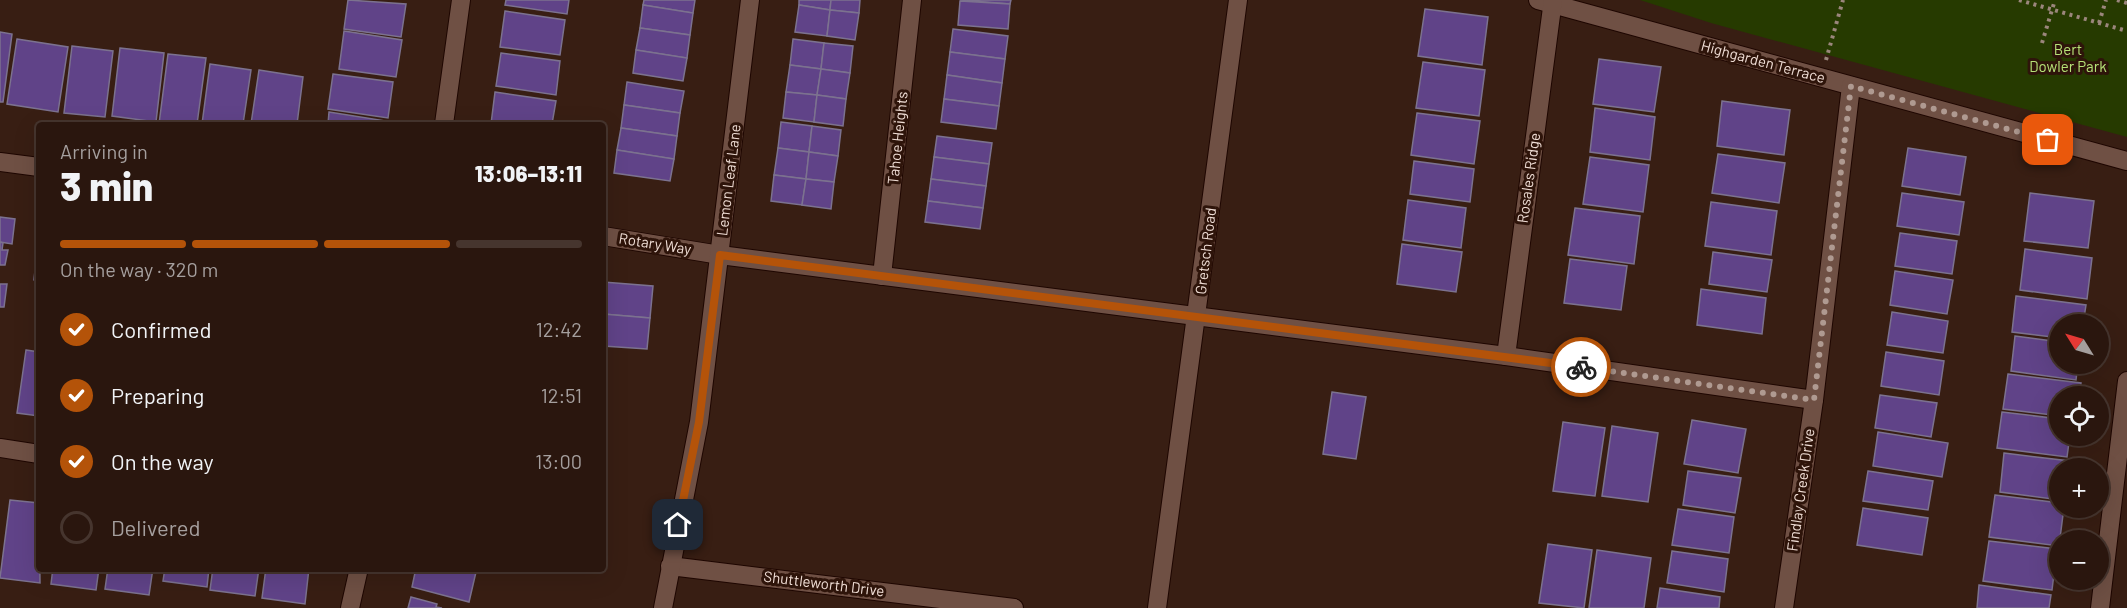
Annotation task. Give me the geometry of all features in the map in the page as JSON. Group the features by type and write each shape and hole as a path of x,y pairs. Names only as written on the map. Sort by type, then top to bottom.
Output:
{"street":[{"path":"444,122 460,0"},
{"name":"Lemon Leaf Lane","path":"663,608 699,422 750,0"},
{"name":"Tahoe Heights","path":"882,276 912,0"},
{"name":"Gretsch Road","path":"1157,608 1198,318 1238,0"},
{"name":"Highgarden Terrace","path":"1548,1 1823,79 2127,161"},
{"name":"Rosales Ridge","path":"1506,356 1548,1"},
{"name":"Findlay Creek Drive","path":"1784,608 1814,400 1851,86"},
{"path":"0,162 36,167"},
{"name":"Rotary Way","path":"606,236 720,255 1506,356 1814,400"},
{"path":"2100,608 2127,381"},
{"path":"0,448 36,454"},
{"name":"Shuttleworth Drive","path":"670,566 1014,608"},
{"path":"350,608 358,572"}],"path":[{"path":"1823,79 1843,0"},
{"path":"2019,0 2127,31"},
{"path":"2042,43 2055,0"},
{"path":"2099,23 2106,0"},
{"path":"2117,0 2127,3"}],"green space":[{"name":"Bert Dowler Park","path":"1640,0 2127,0 2127,137 1711,23"}],"building":[{"path":"348,0 406,4 401,37 344,29"},
{"path":"506,0 569,0 567,14 505,5"},
{"path":"644,0 695,0 693,13 643,5"},
{"path":"799,0 831,0 830,10 799,5"},
{"path":"831,0 860,0 859,13 830,10"},
{"path":"960,0 1011,0 1010,4"},
{"path":"960,1 1010,4 1008,29 958,25"},
{"path":"643,5 693,13 690,35 640,28"},
{"path":"799,5 830,10 827,36 795,32"},
{"path":"1425,9 1488,17 1482,65 1418,56"},
{"path":"830,10 859,13 855,40 827,36"},
{"path":"505,11 565,20 560,55 500,47"},
{"path":"640,28 690,35 687,58 636,50"},
{"path":"953,29 1008,36 1005,59 950,52"},
{"path":"344,31 402,40 396,77 339,69"},
{"path":"0,32 12,34 3,102 0,102"},
{"path":"17,39 68,47 58,112 7,104"},
{"path":"793,39 824,43 821,69 790,65"},
{"path":"824,43 853,46 850,73 821,69"},
{"path":"72,46 113,51 105,117 64,113"},
{"path":"120,48 164,53 156,122 112,116"},
{"path":"636,50 687,58 683,81 633,73"},
{"path":"950,52 1005,59 1002,83 947,75"},
{"path":"501,53 560,61 556,95 496,86"},
{"path":"168,54 206,58 197,122 159,122"},
{"path":"1599,59 1661,67 1654,112 1593,104"},
{"path":"1423,62 1485,70 1479,116 1416,108"},
{"path":"210,64 251,70 243,122 202,122"},
{"path":"790,65 821,69 817,95 786,92"},
{"path":"821,69 850,73 846,99 817,95"},
{"path":"259,70 303,77 297,122 251,122"},
{"path":"333,74 393,82 388,118 328,109"},
{"path":"947,75 1002,83 999,106 944,99"},
{"path":"627,82 684,91 680,113 624,105"},
{"path":"495,92 556,101 552,122 491,122"},
{"path":"786,92 817,95 814,122 783,118"},
{"path":"817,95 846,99 843,126 814,122"},
{"path":"944,99 999,106 996,129 941,122"},
{"path":"1722,101 1790,110 1784,155 1717,146"},
{"path":"624,105 680,113 677,136 621,128"},
{"path":"1595,108 1655,117 1650,160 1590,152"},
{"path":"329,112 386,121 386,122 328,122"},
{"path":"1417,113 1480,121 1474,164 1411,155"},
{"path":"781,122 812,126 809,152 778,148"},
{"path":"812,126 841,130 838,156 809,152"},
{"path":"621,128 677,136 674,159 617,150"},
{"path":"937,136 992,143 989,164 934,157"},
{"path":"778,148 809,152 806,179 774,175"},
{"path":"1908,148 1966,157 1960,195 1902,186"},
{"path":"617,150 674,159 670,181 614,173"},
{"path":"809,152 838,156 834,182 806,179"},
{"path":"1718,154 1785,163 1779,203 1712,193"},
{"path":"934,157 989,164 986,186 931,179"},
{"path":"1590,157 1649,165 1643,212 1583,204"},
{"path":"1414,161 1474,169 1470,202 1410,194"},
{"path":"774,175 806,179 802,205 771,201"},
{"path":"806,179 834,182 831,209 802,205"},
{"path":"931,179 986,186 983,208 928,201"},
{"path":"1902,193 1964,202 1959,235 1897,226"},
{"path":"2030,193 2094,201 2088,248 2024,241"},
{"path":"1408,200 1466,208 1461,248 1403,240"},
{"path":"928,201 983,208 980,229 925,222"},
{"path":"1711,202 1777,211 1771,255 1705,246"},
{"path":"1575,208 1640,216 1634,264 1568,255"},
{"path":"0,217 15,219 12,244 0,242"},
{"path":"1900,233 1957,241 1952,274 1895,266"},
{"path":"0,242 3,243 2,250 8,250 5,265 0,265"},
{"path":"1402,244 1462,252 1456,292 1397,284"},
{"path":"2025,249 2092,258 2087,299 2020,290"},
{"path":"1713,252 1772,260 1767,292 1709,284"},
{"path":"1570,259 1627,266 1621,310 1564,303"},
{"path":"1895,271 1953,280 1947,314 1890,305"},
{"path":"606,282 653,286 650,318 606,314"},
{"path":"0,284 7,284 4,307 0,307"},
{"path":"1701,289 1766,298 1762,334 1697,325"},
{"path":"2016,296 2086,305 2085,314 2049,314 2049,337 2012,332"},
{"path":"1892,312 1948,321 1943,353 1887,345"},
{"path":"606,314 650,318 647,349 606,346"},
{"path":"2015,336 2049,341 2049,374 2077,374 2076,380 2011,371"},
{"path":"26,350 36,352 36,416 17,413"},
{"path":"1886,352 1944,361 1939,395 1881,386"},
{"path":"2008,374 2081,383 2081,386 2049,386 2049,415 2003,409"},
{"path":"1332,392 1366,397 1356,459 1323,454"},
{"path":"1880,395 1937,403 1931,437 1875,428"},
{"path":"2002,412 2049,418 2049,446 2068,446 2067,457 1997,448"},
{"path":"1692,420 1746,429 1738,473 1684,464"},
{"path":"1563,422 1605,428 1595,496 1553,491"},
{"path":"1612,426 1658,433 1648,502 1602,496"},
{"path":"1878,432 1948,443 1942,477 1873,466"},
{"path":"2004,453 2049,458 2049,499 2000,492"},
{"path":"1688,471 1741,478 1735,513 1683,505"},
{"path":"1868,471 1933,481 1928,510 1863,501"},
{"path":"1995,495 2049,502 2049,518 2063,518 2061,530 2049,530 2049,545 1989,537"},
{"path":"10,500 36,503 36,572 40,572 40,583 0,578"},
{"path":"1863,508 1928,518 1922,555 1857,545"},
{"path":"1678,509 1734,517 1729,553 1672,545"},
{"path":"1989,541 2049,548 2049,590 1983,581"},
{"path":"1548,544 1592,550 1584,608 1539,603"},
{"path":"1597,550 1651,558 1644,608 1589,608"},
{"path":"1672,551 1728,559 1724,592 1667,583"},
{"path":"52,572 98,572 96,590 51,584"},
{"path":"107,572 152,572 149,595 105,589"},
{"path":"164,572 209,572 207,587 163,581"},
{"path":"212,572 258,572 255,596 210,590"},
{"path":"265,572 309,572 305,604 262,598"},
{"path":"415,572 476,572 469,602 412,587"},
{"path":"1979,585 2051,595 2049,608 1977,608"},
{"path":"1660,588 1720,597 1719,608 1657,608"},
{"path":"411,597 437,604 436,607 442,608 408,608"}],"way so far":[{"path":"1581,367 1814,400 1851,86 2048,140"}],"route":[{"path":"678,525 699,422 720,255 1581,367"}]}
